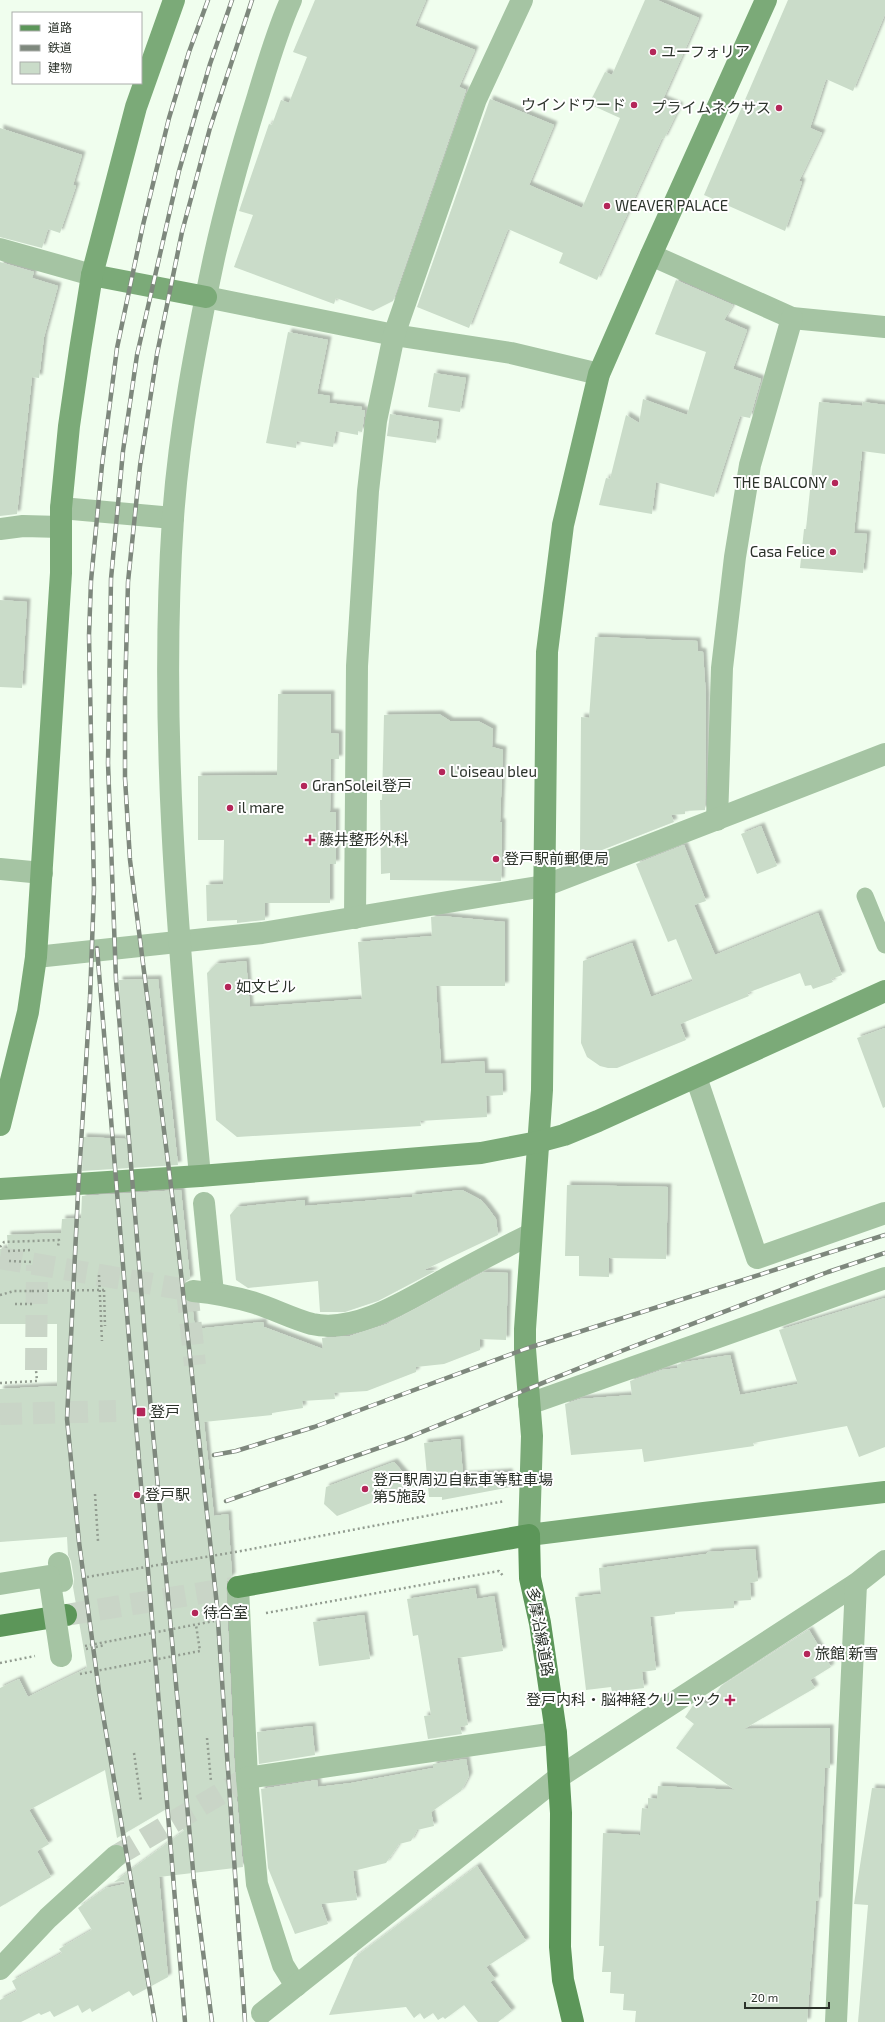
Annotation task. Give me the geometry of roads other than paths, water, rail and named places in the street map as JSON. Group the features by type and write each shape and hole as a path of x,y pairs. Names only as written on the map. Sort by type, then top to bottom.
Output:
{"main road":[{"path":"238,1587 529,1535"},
{"name":"多摩沿線道路","path":"529,1535 530,1578 540,1623 556,1733 561,1813 560,1947 563,1980 573,2022"},
{"path":"0,1626 66,1615"}],"street":[{"path":"0,1125 28,1012 36,957 62,573 61,517 70,418 92,276 136,107 174,0"},
{"path":"200,1176 179,943 172,828 169,662 173,518 180,450 206,297 221,226 238,160 278,29 291,0"},
{"path":"355,918 357,666 368,491 376,420 394,335 476,99 522,0"},
{"path":"766,0 651,255 600,374 563,525 547,652 542,1090 525,1335 532,1436 529,1535 885,1492"},
{"path":"0,249 92,276 206,297 394,335 511,353 600,374"},
{"path":"651,255 792,318 885,327"},
{"path":"717,820 722,668 735,557 750,465 792,318"},
{"path":"0,528 22,526 61,517 173,518"},
{"path":"36,957 262,934 544,886 885,754"},
{"path":"0,869 42,873"},
{"path":"0,1189 200,1176 481,1153 538,1142 564,1135 598,1121 885,992"},
{"path":"696,1077 757,1258 885,1213"},
{"path":"204,1203 203,1292 254,1303 313,1324 335,1325 355,1322 404,1301 531,1234"},
{"path":"529,1404 885,1278"},
{"path":"262,2013 559,1777 856,1584 885,1561"},
{"path":"0,1584 49,1576 60,1653"},
{"path":"836,2022 856,1584"},
{"path":"238,1587 247,1778 257,1884 282,1965 296,1986"},
{"path":"247,1778 556,1733"},
{"path":"0,1969 48,1918 116,1856"}],"lane":[{"path":"865,896 885,945"}],"tunnel":[{"path":"0,1258 193,1291"},
{"path":"36,1370 37,1265"},
{"path":"187,1290 195,1365"},
{"path":"0,1414 116,1411"},
{"path":"66,1615 238,1587"},
{"path":"116,1856 247,1778"}],"railway":[{"path":"155,2022 99,1691 79,1542 67,1419 78,1193 90,998 94,889 89,635 91,581 102,465 117,348 143,225 169,118 189,52 208,0"},
{"path":"212,2022 194,1881 151,1411 116,980 108,763 111,579 123,451 137,355 179,171 210,64 232,0"},
{"path":"245,2022 217,1606 175,1218 130,860 125,778 125,696 128,582 140,466 157,354 182,232 210,128 252,0"},
{"path":"97,948 185,2022"},
{"path":"214,1455 236,1451 314,1427 525,1349 885,1235"},
{"path":"226,1501 407,1438 624,1350 828,1272 885,1253"}],"place":[{"name":"ユーフォリア","path":"653,52"},
{"name":"ウインドワード","path":"634,105"},
{"name":"プライムネクサス","path":"779,108"},
{"name":"WEAVER PALACE","path":"607,206"},
{"name":"THE BALCONY","path":"835,483"},
{"name":"Casa Felice","path":"833,552"},
{"name":"L'oiseau bleu","path":"442,772"},
{"name":"GranSoleil登戸","path":"304,786"},
{"name":"il mare","path":"230,808"},
{"name":"藤井整形外科","path":"310,840"},
{"name":"登戸駅前郵便局","path":"496,859"},
{"name":"如文ビル","path":"228,987"},
{"name":"登戸","path":"141,1412"},
{"name":"登戸駅周辺自転車等駐車場 第5施設","path":"365,1489"},
{"name":"登戸駅","path":"137,1495"},
{"name":"待合室","path":"195,1613"},
{"name":"旅館 新雪","path":"807,1654"},
{"name":"登戸内科・脳神経クリニック","path":"730,1700"}]}
